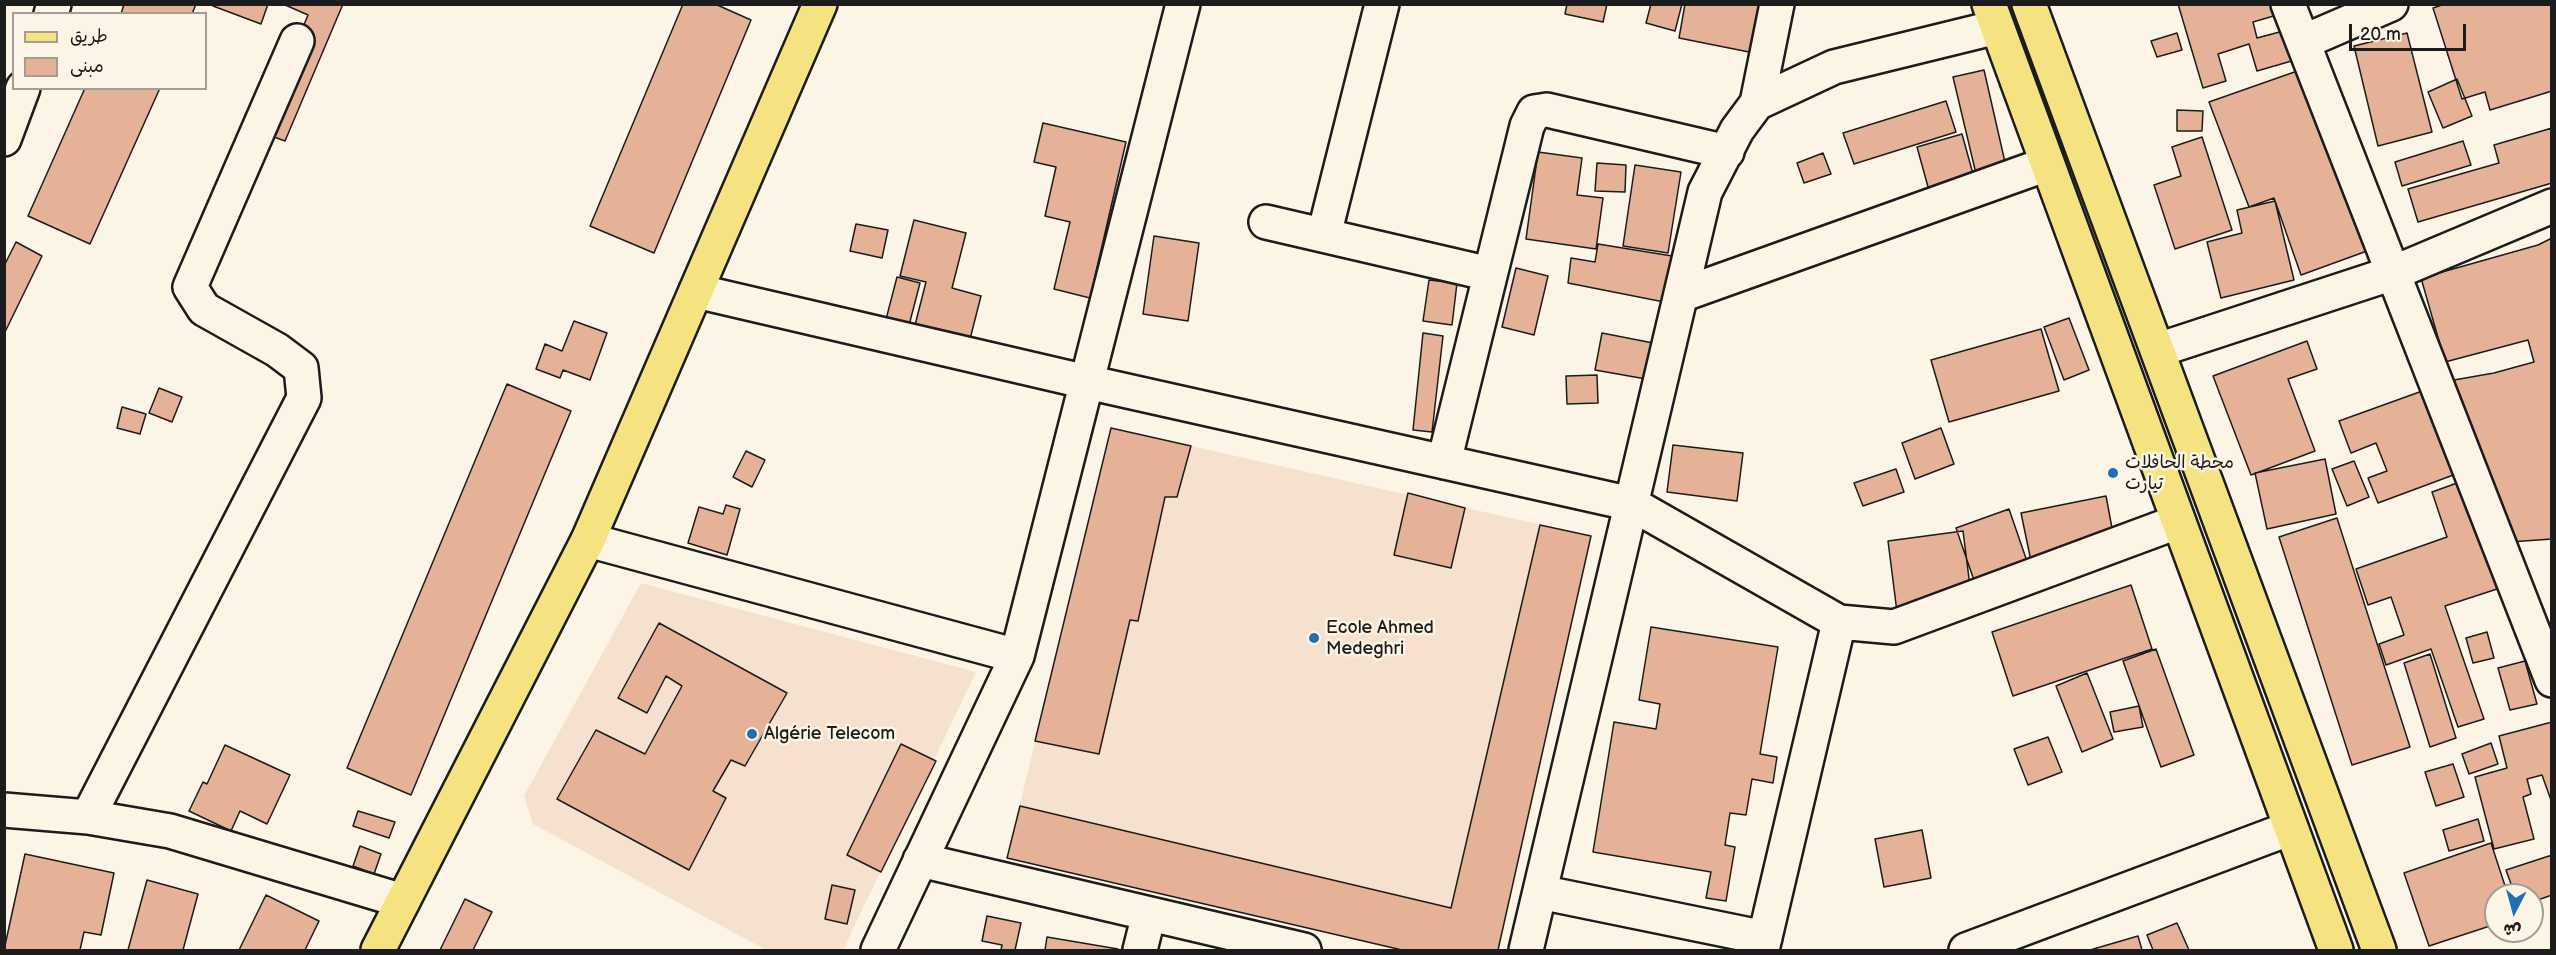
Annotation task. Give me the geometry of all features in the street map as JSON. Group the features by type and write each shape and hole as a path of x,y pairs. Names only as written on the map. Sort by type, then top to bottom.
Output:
{"main road":[{"path":"378,951 588,540 820,4"},
{"path":"2029,4 2379,951"},
{"path":"1993,16 2336,951"}],"street":[{"path":"878,951 1017,656 1183,4"},
{"path":"1324,235 1382,4"},
{"path":"1526,951 1705,192 1737,130 1757,103 1777,4"},
{"path":"2289,4 2552,680"},
{"path":"2303,42 2391,4"},
{"path":"1757,103 1834,67 1993,16"},
{"path":"88,817 304,398 301,368 277,350 204,309 190,287 297,41"},
{"path":"4,140 22,90"},
{"path":"1443,462 1527,126 1534,112 1546,110 1727,152"},
{"path":"1681,295 2047,164"},
{"path":"2158,350 2393,273 2552,206"},
{"path":"1266,222 1490,274"},
{"path":"696,291 1087,382 1632,504 1839,622 1894,627 2177,522"},
{"path":"588,540 1017,656"},
{"path":"1540,892 1764,944 1839,622"},
{"path":"4,810 88,817 170,831 403,901"},
{"path":"1986,947 2291,828"},
{"path":"920,860 1284,948"},
{"path":"1140,951 1149,914"}],"shaded area":[{"name":"Ecole Ahmed Medeghri","path":"1111,428 1591,536 1498,950 1402,950 1007,858"},
{"name":"Algérie Telecom","path":"641,583 976,672 843,950 766,950 533,824 524,796"}],"building":[{"path":"124,4 196,4 193,12 122,12"},
{"path":"214,4 268,4 261,24 213,6"},
{"path":"283,4 343,4 285,141 274,137 292,92 278,87 308,15"},
{"path":"683,4 715,4 751,20 654,253 590,226"},
{"path":"1567,4 1607,4 1603,22 1565,14"},
{"path":"1651,4 1682,4 1675,31 1646,23"},
{"path":"1685,4 1769,4 1759,54 1679,38"},
{"path":"2178,4 2274,4 2277,15 2253,22 2257,38 2287,30 2295,60 2257,71 2249,44 2218,54 2226,81 2203,88"},
{"path":"2445,4 2552,4 2552,91 2490,110 2485,92 2462,99 2433,8"},
{"path":"2177,33 2182,50 2157,57 2151,41"},
{"path":"2407,33 2432,132 2378,146 2354,46"},
{"path":"2303,69 2367,251 2301,275 2274,198 2249,207 2209,102"},
{"path":"1984,70 2007,171 1977,178 1953,77"},
{"path":"2457,79 2472,116 2443,128 2428,92"},
{"path":"84,90 159,90 90,244 28,216"},
{"path":"1946,101 1956,132 1854,164 1843,133"},
{"path":"2177,110 2203,111 2202,131 2177,131"},
{"path":"1043,123 1126,142 1090,298 1054,289 1070,222 1045,216 1056,167 1034,162"},
{"path":"2552,128 2552,183 2418,222 2408,189 2499,163 2494,145"},
{"path":"1962,134 1978,192 1933,205 1917,147"},
{"path":"2202,137 2232,230 2175,249 2154,185 2181,176 2172,147"},
{"path":"2463,141 2471,165 2402,186 2395,162"},
{"path":"1538,152 1582,158 1577,195 1603,198 1596,249 1526,239"},
{"path":"1823,153 1831,174 1804,183 1797,163"},
{"path":"1597,163 1626,165 1625,192 1595,191"},
{"path":"1635,165 1681,172 1668,253 1623,246"},
{"path":"2275,201 2294,280 2221,298 2207,242 2242,233 2237,210"},
{"path":"914,220 966,233 952,288 981,296 968,347 913,333 926,282 900,276"},
{"path":"856,224 888,230 882,258 850,251"},
{"path":"1154,236 1199,243 1188,321 1143,314"},
{"path":"2552,238 2552,539 2510,542 2454,380 2494,373 2534,362 2528,340 2445,362 2421,278 2538,245"},
{"path":"16,242 42,256 5,332 4,266"},
{"path":"1598,244 1672,256 1664,302 1568,283 1571,258 1595,262"},
{"path":"1516,268 1548,276 1534,335 1502,327"},
{"path":"897,277 920,283 907,333 884,327"},
{"path":"1429,280 1457,283 1452,325 1423,321"},
{"path":"2069,318 2089,370 2064,380 2044,327"},
{"path":"574,321 607,333 590,380 563,370 560,378 536,369 545,344 562,351"},
{"path":"2041,329 2059,391 1949,422 1931,360"},
{"path":"1423,333 1443,336 1432,432 1413,430"},
{"path":"1602,333 1653,343 1646,379 1595,370"},
{"path":"2307,341 2317,369 2288,379 2315,451 2251,475 2213,376"},
{"path":"1597,375 1598,403 1567,404 1566,376"},
{"path":"507,384 571,411 411,795 347,768"},
{"path":"159,388 182,397 172,422 149,413"},
{"path":"2425,390 2456,474 2378,503 2368,478 2387,471 2376,443 2351,453 2339,421"},
{"path":"122,407 146,414 140,434 117,428"},
{"path":"1111,428 1191,446 1177,497 1165,497 1138,621 1130,620 1099,754 1035,741"},
{"path":"1941,428 1954,464 1915,479 1902,443"},
{"path":"1673,445 1743,453 1737,501 1667,492"},
{"path":"746,451 765,460 752,487 733,477"},
{"path":"2325,459 2336,514 2267,529 2255,473"},
{"path":"2354,461 2369,497 2347,506 2332,469"},
{"path":"1896,469 1904,492 1863,506 1854,483"},
{"path":"2460,482 2497,589 2445,606 2484,719 2458,727 2431,649 2386,665 2379,644 2404,635 2391,597 2368,605 2356,569 2447,537 2432,492"},
{"path":"1408,493 1465,508 1451,568 1394,555"},
{"path":"2106,496 2115,544 2031,561 2021,513"},
{"path":"726,505 740,509 727,555 688,543 699,507 723,514"},
{"path":"2009,509 2031,573 1978,592 1956,528"},
{"path":"2337,518 2410,747 2352,765 2279,537"},
{"path":"1540,525 1591,536 1498,950 1402,950 1007,858 1020,806 1451,908"},
{"path":"1963,531 1973,610 1898,620 1888,541"},
{"path":"2131,585 2152,649 2013,696 1992,632"},
{"path":"659,623 787,693 745,766 731,760 713,791 726,798 689,870 557,799 596,730 645,754 682,686 666,676 647,713 618,698"},
{"path":"1651,627 1778,647 1760,754 1777,757 1773,783 1752,779 1746,815 1730,813 1725,845 1735,847 1726,901 1706,898 1711,872 1593,852 1614,722 1656,729 1660,704 1639,700"},
{"path":"2487,632 2494,658 2473,663 2466,638"},
{"path":"2156,649 2194,755 2161,767 2123,661"},
{"path":"2430,654 2456,738 2430,747 2404,663"},
{"path":"2525,661 2537,704 2510,710 2498,668"},
{"path":"2087,673 2113,739 2082,752 2056,686"},
{"path":"2139,706 2143,727 2114,732 2110,712"},
{"path":"2552,722 2552,803 2542,775 2527,779 2531,794 2523,797 2534,839 2494,849 2475,777 2507,768 2499,736"},
{"path":"2048,737 2062,772 2028,785 2014,749"},
{"path":"2491,743 2498,764 2469,774 2462,754"},
{"path":"901,744 936,761 881,872 847,855"},
{"path":"225,745 290,775 267,824 240,811 231,831 189,811 203,782 207,784"},
{"path":"2453,764 2464,797 2436,806 2425,772"},
{"path":"358,811 395,822 389,838 353,826"},
{"path":"2478,819 2484,841 2449,851 2443,830"},
{"path":"1922,830 1931,878 1884,887 1875,839"},
{"path":"2491,843 2504,883 2484,883 2484,928 2429,946 2404,873"},
{"path":"360,846 381,854 374,874 353,866"},
{"path":"25,854 114,873 101,935 84,932 80,950 4,950"},
{"path":"2552,855 2552,895 2544,898 2544,883 2511,883 2506,870"},
{"path":"147,880 198,894 183,950 128,950"},
{"path":"832,885 855,890 847,924 825,919"},
{"path":"266,895 319,921 305,950 239,950"},
{"path":"465,899 492,912 473,950 440,950"},
{"path":"987,916 1021,923 1015,950 1001,950 1002,945 982,941"},
{"path":"2177,923 2189,950 2153,950 2147,935"},
{"path":"2138,936 2142,950 2090,950"},
{"path":"1047,937 1118,949 1045,950"}],"place":[{"name":"محطة الحافلات تيارت","path":"2113,473"},
{"name":"Ecole Ahmed Medeghri","path":"1314,638"},
{"name":"Algérie Telecom","path":"752,734"}]}
